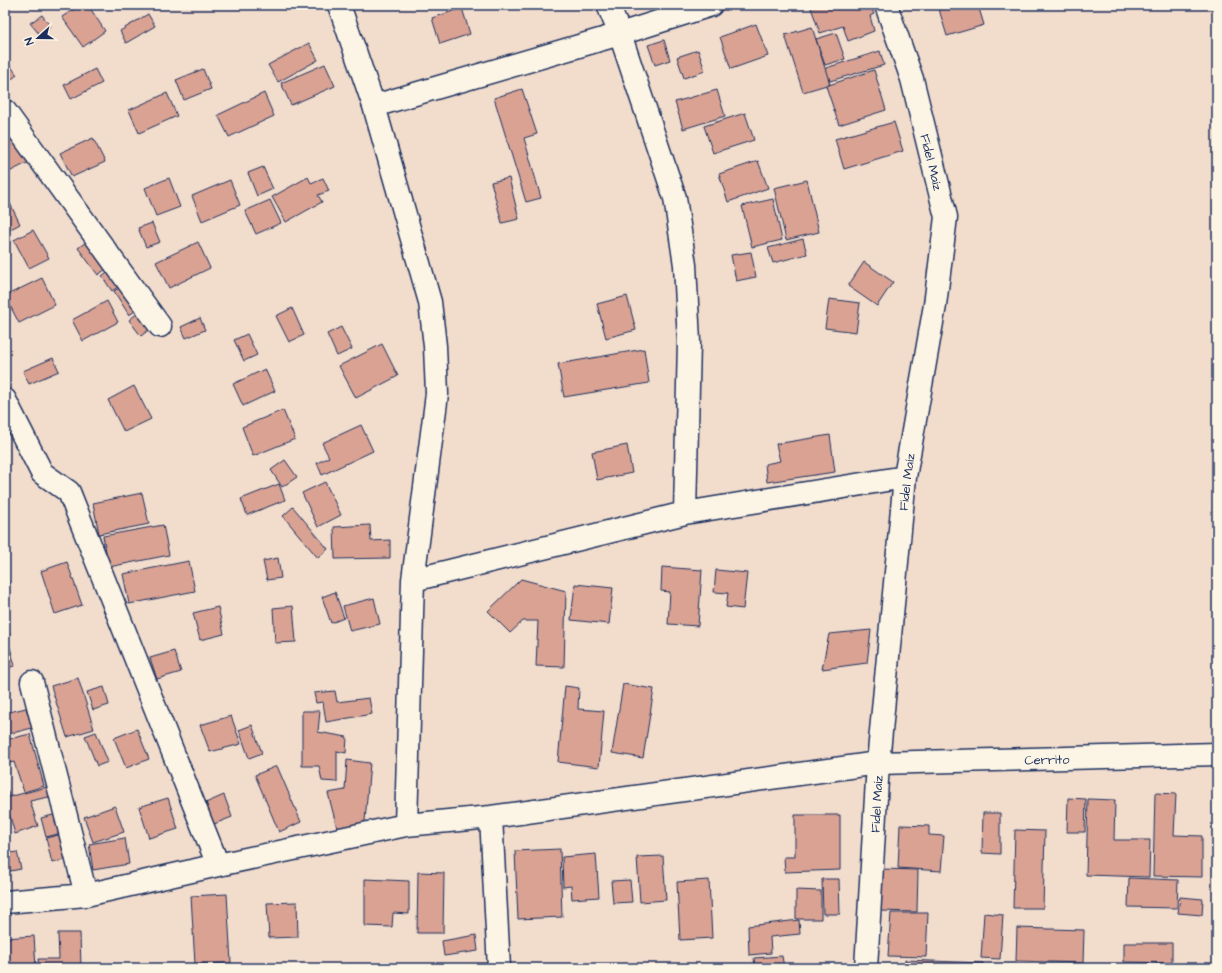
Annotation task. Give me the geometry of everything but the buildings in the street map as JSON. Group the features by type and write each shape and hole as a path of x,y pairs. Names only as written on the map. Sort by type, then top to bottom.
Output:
{"street":[{"path":"339,5 374,106 430,302 435,346 437,394 413,580 406,825"},
{"path":"608,5 620,34 676,198 685,265 689,342 685,514"},
{"path":"374,106 620,34 711,5"},
{"name":"Fidel Maíz","path":"866,968 878,763 906,477 935,305 946,218 912,79 886,5"},
{"path":"5,111 160,326"},
{"path":"5,400 42,473 58,483 68,492 218,865"},
{"path":"413,580 685,514 906,477"},
{"path":"32,682 86,895"},
{"name":"Cerrito","path":"5,902 86,895 406,825 491,817 878,763 1217,754"},
{"path":"491,817 499,968"}]}
